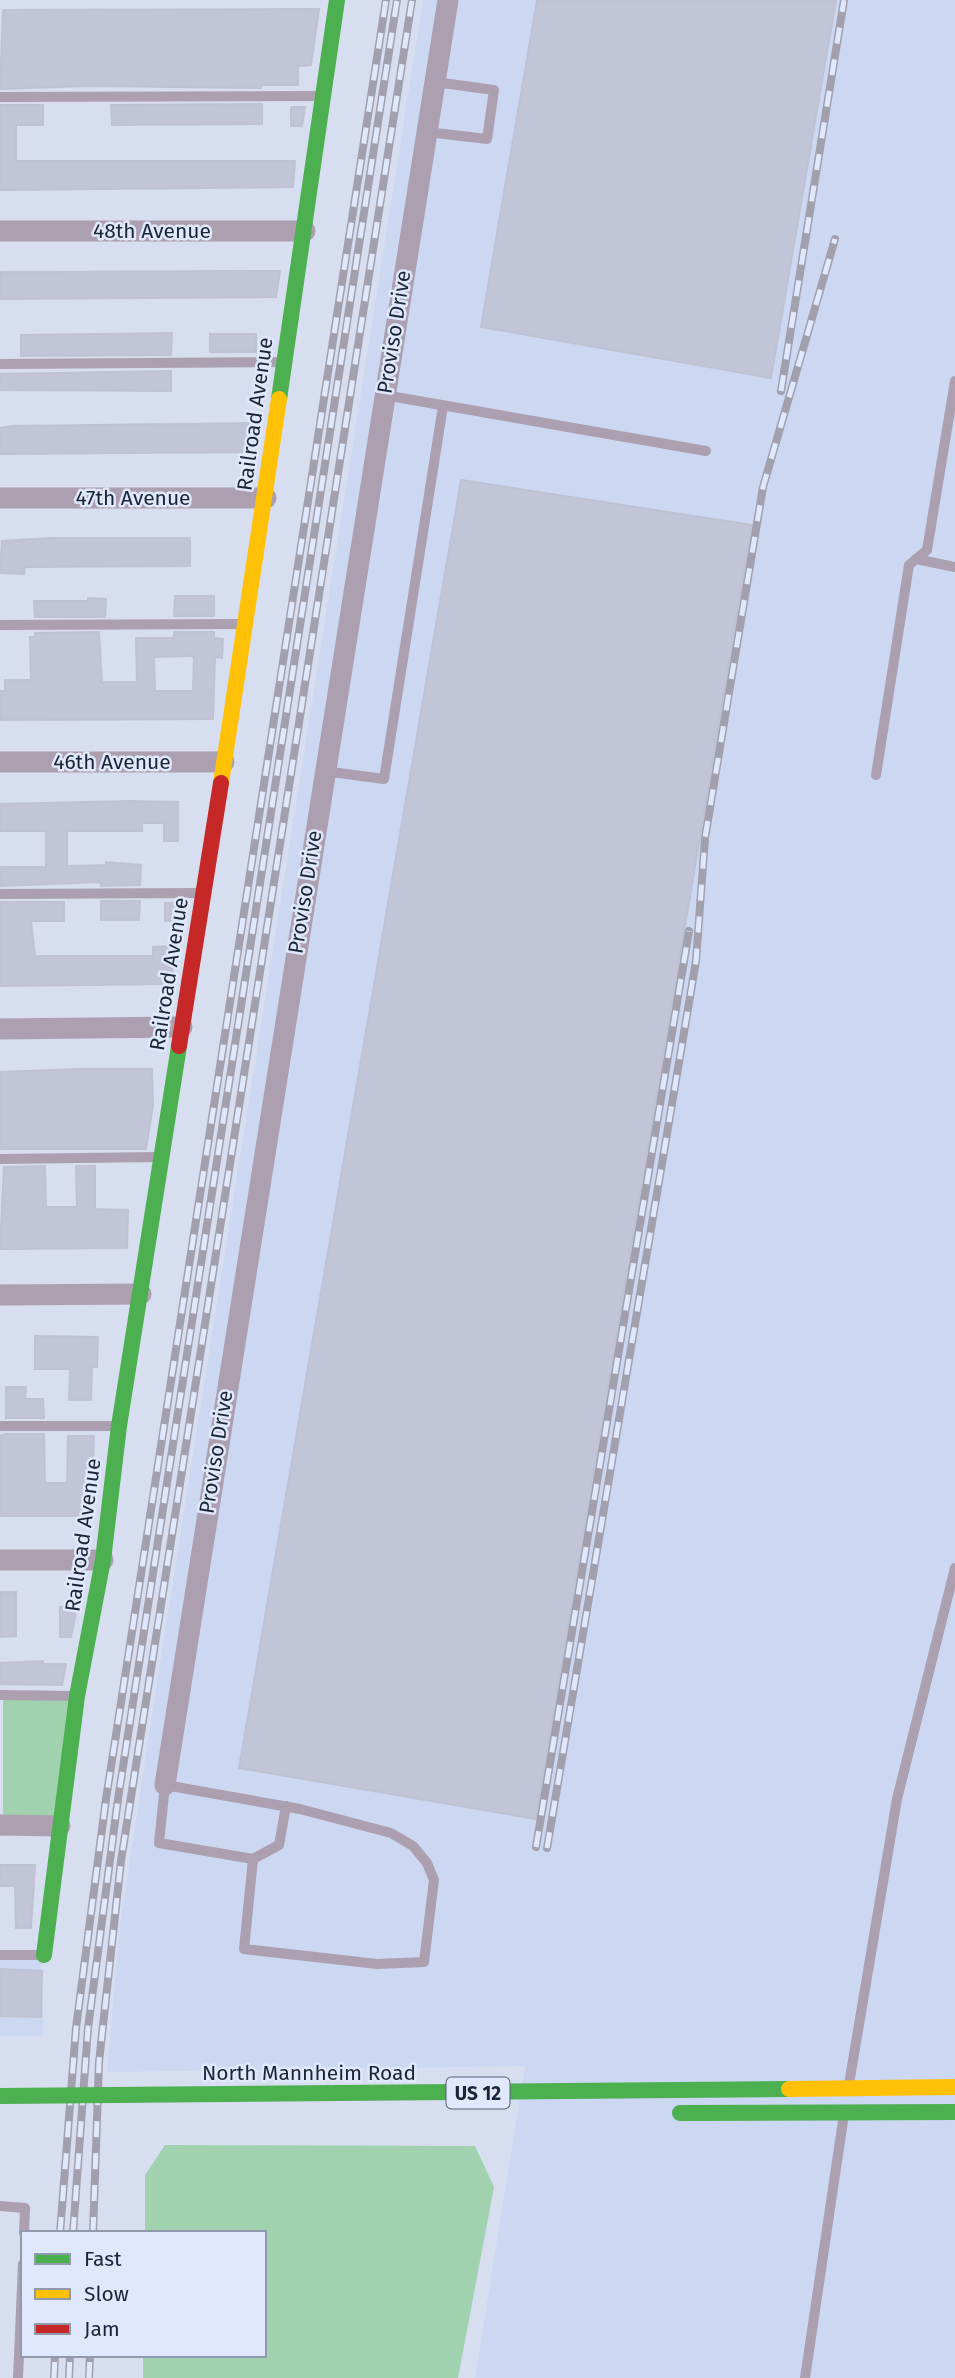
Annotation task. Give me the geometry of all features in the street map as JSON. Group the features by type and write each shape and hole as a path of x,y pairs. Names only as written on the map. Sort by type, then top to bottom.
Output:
{"street":[{"name":"Railroad Avenue","path":"44,1955 77,1696 103,1560 119,1426 266,498 282,362 305,231 337,0"},
{"name":"Proviso Drive","path":"165,1785 448,0"},
{"name":"48th Avenue","path":"0,231 305,231"},
{"name":"47th Avenue","path":"0,498 266,498"},
{"name":"46th Avenue","path":"0,762 224,762"},
{"path":"0,1029 182,1027"},
{"path":"0,1295 141,1294"},
{"path":"0,1560 103,1560"},
{"path":"0,1825 60,1826"},
{"name":"North Mannheim Road","path":"0,2096 955,2088"},
{"path":"667,2113 955,2112"}],"lane":[{"path":"426,132 487,139 494,90 435,82"},
{"path":"0,97 323,96"},
{"path":"0,364 282,362"},
{"path":"876,775 909,565 927,550 955,381"},
{"path":"384,395 706,451"},
{"path":"324,771 384,779 443,406"},
{"path":"916,559 955,567"},
{"path":"0,625 245,624"},
{"path":"0,894 203,893"},
{"path":"0,1159 163,1157"},
{"path":"0,1426 119,1426"},
{"path":"805,2378 854,2051 897,1799 955,1568"},
{"path":"0,1695 77,1696"},
{"path":"253,1859 244,1949 377,1964 424,1962 434,1880 427,1863 414,1846 391,1833 286,1806 165,1785 159,1843 253,1859 279,1846 286,1806"},
{"path":"0,1955 44,1955"},
{"path":"0,2206 25,2208 24,2231"},
{"path":"18,2378 21,2310"}],"shaded area":[{"path":"423,0 955,0 955,2378 475,2378 525,2066 107,2072 120,1925"},
{"path":"42,1953 43,2036 0,2036 0,1954"}],"green space":[{"path":"75,1692 57,1829 3,1828 3,1693"},
{"path":"165,2145 475,2146 494,2187 458,2378 143,2378 143,2357 266,2357 266,2231 145,2231 145,2175"}],"building":[{"path":"537,0 836,0 771,378 481,327"},
{"path":"319,9 311,65 298,66 298,85 261,85 261,88 89,86 0,89 3,10"},
{"path":"262,104 262,124 112,125 111,105"},
{"path":"0,105 43,105 43,125 16,125 16,161 295,161 293,187 0,190"},
{"path":"291,107 305,107 302,126 291,126"},
{"path":"280,271 276,297 0,299 0,272"},
{"path":"172,333 171,355 21,356 21,335"},
{"path":"210,334 256,334 256,352 210,352"},
{"path":"171,371 171,391 0,390 0,374"},
{"path":"255,423 255,452 0,454 0,428 12,426"},
{"path":"461,480 752,525 536,1819 239,1768"},
{"path":"50,538 190,538 190,566 25,567 24,574 0,573 2,541"},
{"path":"175,596 214,596 214,616 174,616"},
{"path":"88,598 106,599 105,617 35,617 34,601 88,601"},
{"path":"99,632 102,682 137,682 136,638 174,638 174,632 214,632 214,638 223,639 222,658 215,657 213,719 0,720 0,691 5,691 5,680 31,680 30,637 35,637 35,633","holes":["194,656 193,691 155,691 154,657"]},
{"path":"178,802 178,841 164,841 164,823 142,823 142,831 67,831 67,866 106,865 106,862 141,865 140,885 101,886 101,882 0,886 0,867 46,867 46,831 0,831 0,804"},
{"path":"101,901 140,901 139,920 101,920"},
{"path":"0,902 64,902 64,921 31,921 35,956 153,956 153,947 173,946 172,984 0,986"},
{"path":"165,903 183,903 182,920 165,921"},
{"path":"152,1069 153,1105 146,1149 0,1149 0,1072"},
{"path":"45,1166 46,1207 77,1207 76,1166 95,1166 95,1209 128,1210 127,1248 0,1249 4,1167"},
{"path":"35,1336 98,1337 97,1367 92,1367 91,1400 69,1400 70,1369 35,1369"},
{"path":"6,1387 26,1387 25,1399 43,1399 44,1418 6,1418"},
{"path":"44,1434 45,1483 67,1483 68,1436 94,1436 91,1516 0,1516 0,1436"},
{"path":"0,1592 16,1592 16,1636 0,1637"},
{"path":"60,1607 77,1607 71,1637 60,1637"},
{"path":"43,1661 43,1664 66,1664 62,1685 0,1684 0,1663"},
{"path":"0,1865 35,1865 31,1928 16,1928 15,1886 0,1886"},
{"path":"0,1969 42,1971 41,2017 0,2016"}],"railway":[{"path":"60,2231 76,2028 106,1799 386,0"},
{"path":"73,2231 88,2028 118,1799 397,0"},
{"path":"93,2231 99,2062 121,1861 412,0"},
{"path":"781,391 844,0"},
{"path":"547,1848 696,961 705,838 763,487 835,239"},
{"path":"536,1847 689,931"},
{"path":"54,2378 55,2357"},
{"path":"69,2378 70,2357"},
{"path":"89,2378 90,2357"}],"traffic: fast":[{"path":"279,399 337,0"},
{"path":"44,1955 77,1696 103,1560 119,1426 179,1046"},
{"path":"0,2096 789,2089"},
{"path":"680,2113 955,2112"}],"traffic: slow":[{"path":"221,783 279,399"},
{"path":"789,2089 955,2087"}],"traffic: jam":[{"path":"179,1046 221,783"}]}
